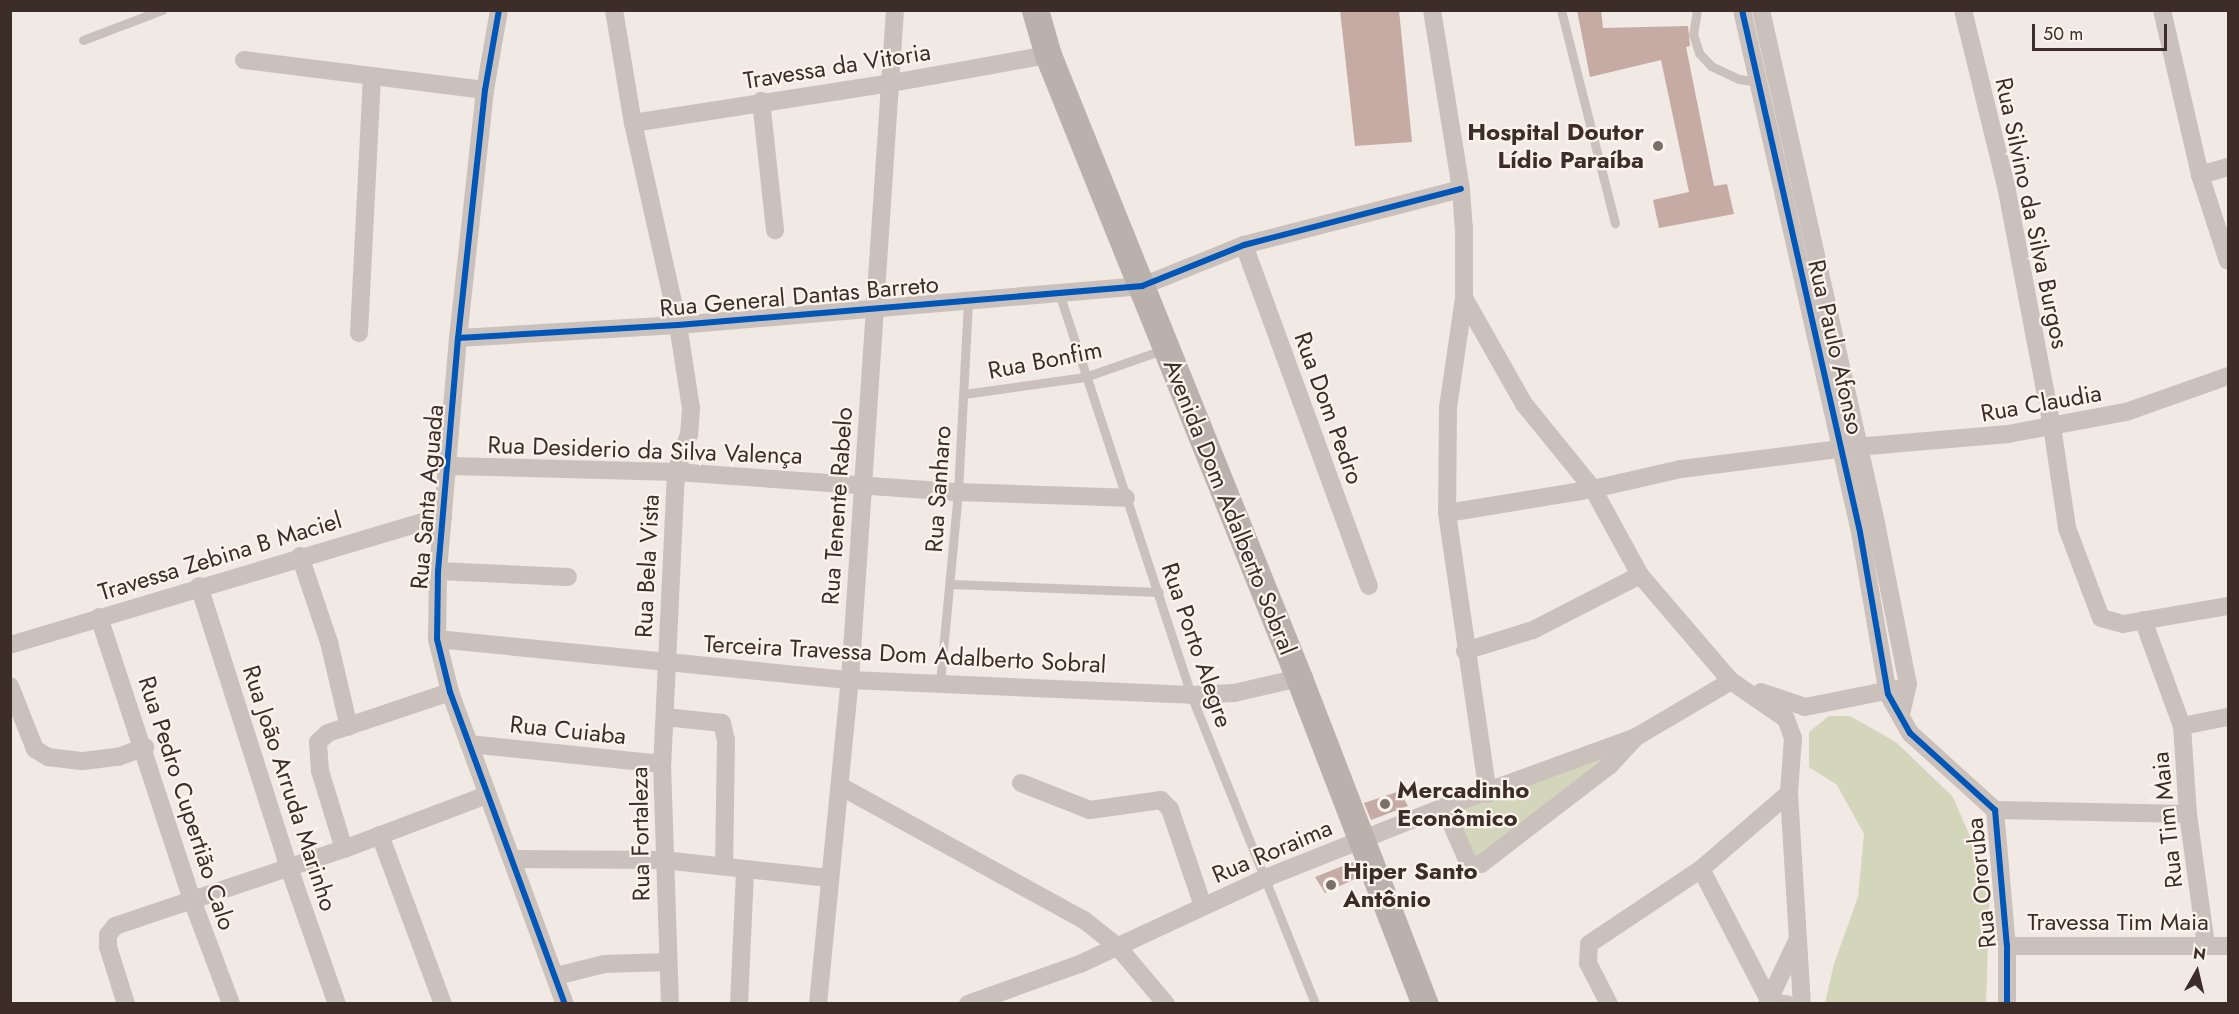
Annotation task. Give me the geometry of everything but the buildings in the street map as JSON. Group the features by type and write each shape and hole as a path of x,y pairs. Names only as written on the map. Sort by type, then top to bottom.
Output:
{"main road":[{"name":"Avenida Dom Adalberto Sobral","path":"1035,10 1048,55 1299,678 1359,841 1425,1004"}],"street":[{"name":"Rua Santa Aguada","path":"499,10 485,90 458,338 449,466 438,572 437,639 450,692 565,1004"},
{"name":"Rua Bela Vista","path":"614,10 633,123 678,325 690,408 689,434 676,472 666,663"},
{"name":"Rua Tenente Rabelo","path":"818,1004 850,680 861,483 878,308 895,10"},
{"path":"1432,10 1461,189 1464,298 1448,408 1447,513 1488,794"},
{"name":"Rua Paulo Afonso","path":"1742,10 1766,118 1816,299"},
{"name":"Rua Paulo Afonso","path":"1761,10 1784,113 1816,299 1848,448 1888,694"},
{"name":"Rua Silvino da Silva Burgos","path":"1963,10 2007,191 2052,426 2067,528 2101,618 2111,623 2144,620 2229,606"},
{"path":"2162,10 2200,175 2229,261"},
{"name":"Travessa da Vitoria","path":"633,123 761,101 892,83 1048,55"},
{"path":"244,60 485,90"},
{"path":"359,333 372,77"},
{"path":"761,101 775,230"},
{"path":"1766,118 1784,113"},
{"path":"2200,175 2229,167"},
{"name":"Rua General Dantas Barreto","path":"458,338 678,325 968,298 1142,286 1244,245 1461,189"},
{"name":"Rua Dom Pedro","path":"1244,245 1369,586"},
{"path":"1464,298 1524,404 1593,489 1640,575 1731,681 1786,719 1794,738 1790,793 1802,1004"},
{"name":"Rua Claudia","path":"1447,513 1593,489 1682,469 1848,448 1974,439 2052,426 2149,405 2229,376"},
{"name":"Rua Paulo Afonso","path":"1848,448 1876,523 1908,684"},
{"name":"Rua Desiderio da Silva Valença","path":"449,466 676,472 861,483 958,492 1126,498"},
{"name":"Travessa Zebina B Maciel","path":"10,645 199,586 443,516"},
{"path":"300,556 329,642 349,727"},
{"path":"438,572 568,577"},
{"path":"1466,651 1533,630 1640,575"},
{"name":"Rua João Arruda Marinho","path":"199,586 288,866 337,1004"},
{"name":"Rua Pedro Cupertião Calo","path":"99,617 145,747 192,900 231,1004"},
{"path":"2144,620 2182,726 2229,717"},
{"name":"Terceira Travessa Dom Adalberto Sobral","path":"437,639 850,680 940,682 1191,695 1234,693 1299,678"},
{"name":"Rua Fortaleza","path":"666,663 662,764 663,860 670,1004"},
{"path":"1444,807 1469,864 1481,864 1610,765 1636,737 1731,681 1805,707 1888,694 1908,684"},
{"path":"1901,715 1908,684"},
{"path":"344,849 317,757 318,742 328,733 450,692"},
{"name":"Rua Ororuba","path":"1888,694 1910,733 1995,810 2007,946 2007,1004"},
{"path":"12,696 35,749 60,761 118,757 145,747"},
{"path":"665,717 722,723 726,740 724,865"},
{"name":"Rua Tim Maia","path":"2182,726 2188,813 2206,945"},
{"name":"Rua Roraima","path":"968,1004 1080,964 1263,879 1444,807 1488,794 1636,737"},
{"name":"Rua Cuiaba","path":"469,744 662,764"},
{"name":"Rua Roraima","path":"1021,783 1090,810 1161,800 1170,809 1203,906"},
{"path":"840,786 1083,920 1117,946 1166,1004"},
{"path":"1609,1004 1588,963 1589,944 1701,869 1790,793"},
{"path":"126,1004 108,947 108,935 115,926 344,849 487,795"},
{"path":"1995,810 2188,813"},
{"path":"380,835 443,1004"},
{"path":"512,859 663,860 829,878"},
{"path":"1701,869 1775,1003"},
{"path":"740,1004 746,870"},
{"path":"1775,1003 1798,939"},
{"name":"Travessa Tim Maia","path":"2007,946 2229,946"},
{"path":"556,976 604,964 668,962"}],"lane":[{"path":"84,40 162,10"},
{"path":"1562,10 1615,223"},
{"path":"1697,10 1693,34 1699,53 1721,70 1758,82"},
{"name":"Rua Porto Alegre","path":"1059,293 1191,695 1315,1004"},
{"name":"Rua Sanharo","path":"940,682 958,492 968,298"},
{"name":"Rua Bonfim","path":"964,394 1085,377 1167,348"},
{"path":"950,584 1159,592"}],"green space":[{"path":"1829,716 1850,716 1896,742 1953,797 1990,883 1986,1003 1825,1003 1834,964 1858,897 1864,834 1837,785 1809,767 1809,732"},
{"path":"1636,737 1476,864 1444,807"}],"cycle path":[{"path":"499,10 485,90 458,338 438,571 437,639 450,692 565,1004"},
{"path":"1742,10 1860,532 1888,694 1910,733 1995,810 2007,946 2007,1004"},
{"path":"458,338 678,325 1142,286 1244,245 1461,189"}],"place":[{"name":"Hospital Doutor Lídio Paraíba","path":"1658,146"},
{"name":"Mercadinho Econômico","path":"1385,804"},
{"name":"Hiper Santo Antônio","path":"1331,885"}]}
